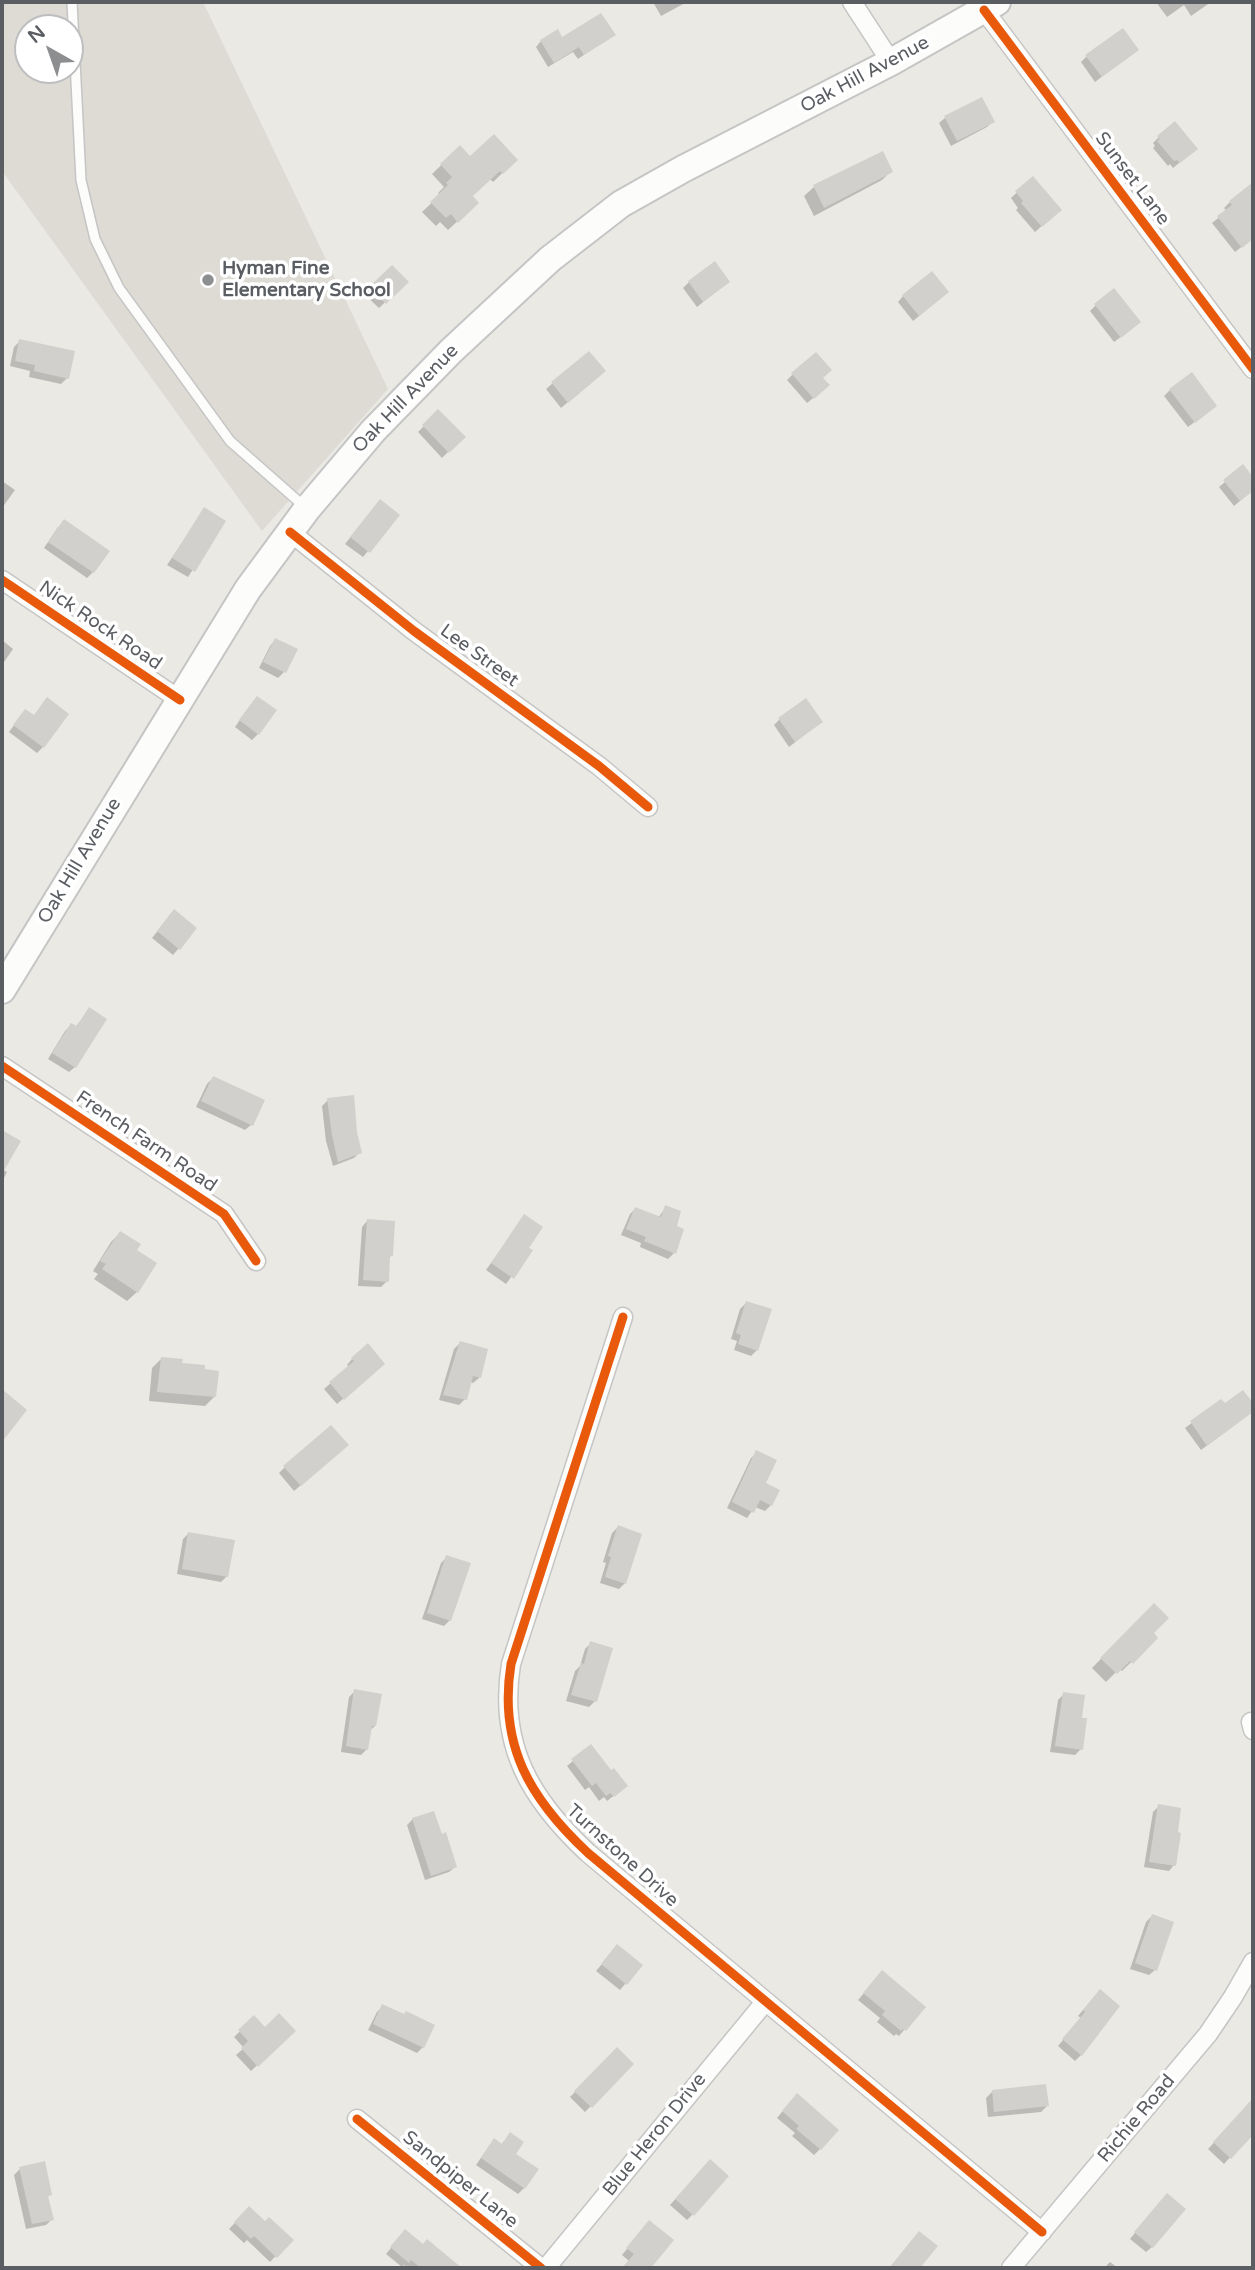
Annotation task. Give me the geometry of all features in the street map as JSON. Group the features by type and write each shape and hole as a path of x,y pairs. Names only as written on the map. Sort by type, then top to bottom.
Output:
{"main road":[{"name":"Oak Hill Avenue","path":"2,990 248,589 307,509 373,431 451,351 550,259 610,212 684,169 891,62 991,6"}],"street":[{"path":"852,2 891,62"},
{"name":"Sunset Lane","path":"991,6 1253,369"},
{"name":"Lee Street","path":"290,532 414,631 598,766 648,807"},
{"name":"Nick Rock Road","path":"2,580 180,700"},
{"name":"French Farm Road","path":"2,1066 224,1214 256,1261"},
{"name":"Turnstone Drive","path":"623,1317 511,1664 508,1700 513,1740 531,1787 546,1811 565,1833 1042,2232"},
{"name":"Richie Road","path":"1011,2268 1208,2034 1253,1962"},
{"name":"Blue Heron Drive","path":"543,2268 765,2002"},
{"name":"Sandpiper Lane","path":"356,2119 543,2268"}],"lane":[{"path":"72,2 81,180 95,239 119,288 230,441 307,509"}],"shaded area":[{"name":"Hyman Fine Elementary School","path":"2,2 203,2 388,389 262,531 2,171"}],"building":[{"path":"601,13 616,35 584,55 579,47 554,63 540,40 558,29 562,37"},
{"path":"1123,28 1139,50 1102,77 1085,55"},
{"path":"982,97 995,122 957,141 944,116"},
{"path":"1175,121 1198,149 1180,163 1174,161 1157,141 1160,139 1157,136"},
{"path":"494,134 518,160 503,174 500,171 473,196 479,203 458,223 451,214 446,218 430,202 448,185 446,183 452,177 440,164 460,145 470,156"},
{"path":"883,151 893,172 824,208 813,185"},
{"path":"1033,176 1062,210 1042,227 1021,203 1023,201 1015,191"},
{"path":"1253,182 1253,239 1242,248 1217,216 1232,205 1229,201"},
{"path":"715,261 730,282 703,302 688,281"},
{"path":"392,265 409,282 386,304 369,287"},
{"path":"932,271 949,292 919,316 902,295"},
{"path":"1114,288 1141,322 1121,338 1094,304"},
{"path":"19,339 75,351 69,379 34,371 35,365 15,361"},
{"path":"589,351 606,371 568,403 551,382"},
{"path":"816,352 832,370 823,378 830,385 814,399 791,373"},
{"path":"1192,372 1217,406 1195,423 1169,389"},
{"path":"438,409 466,437 449,453 422,425"},
{"path":"1243,464 1253,477 1253,491 1240,501 1223,480"},
{"path":"380,499 400,515 370,553 350,537"},
{"path":"204,507 226,521 195,572 172,558"},
{"path":"64,519 110,551 94,573 48,542"},
{"path":"275,638 298,649 286,673 263,662"},
{"path":"257,696 277,710 259,735 239,720"},
{"path":"47,697 69,714 44,748 13,725 25,709 34,715"},
{"path":"806,698 823,722 795,742 778,718"},
{"path":"174,909 197,928 180,950 157,931"},
{"path":"89,1007 107,1019 76,1068 52,1053 71,1023 77,1026"},
{"path":"213,1076 265,1100 253,1126 201,1101"},
{"path":"354,1095 362,1153 338,1162 327,1098"},
{"path":"2,1130 21,1141 2,1174"},
{"path":"665,1205 681,1211 677,1226 684,1229 676,1254 644,1241 646,1237 626,1229 635,1207 661,1217"},
{"path":"524,1214 543,1227 529,1248 533,1250 514,1279 491,1263"},
{"path":"367,1219 395,1221 389,1282 363,1280"},
{"path":"120,1231 141,1244 137,1250 157,1263 138,1293 102,1269 106,1264 100,1261"},
{"path":"746,1301 772,1309 758,1351 738,1344 741,1335 736,1333"},
{"path":"460,1341 488,1349 481,1378 473,1376 467,1400 443,1395"},
{"path":"368,1343 385,1364 344,1400 329,1382 354,1361 351,1358"},
{"path":"161,1357 183,1359 182,1363 205,1365 205,1369 219,1371 216,1397 157,1392"},
{"path":"2,1389 27,1410 2,1442"},
{"path":"1243,1390 1253,1403 1253,1412 1207,1446 1190,1421 1221,1399 1225,1403"},
{"path":"331,1425 349,1445 301,1486 283,1466"},
{"path":"756,1450 777,1460 766,1483 780,1490 772,1506 760,1500 754,1513 732,1502"},
{"path":"618,1525 642,1534 626,1584 605,1577 611,1557 608,1556"},
{"path":"188,1532 235,1540 228,1577 182,1569"},
{"path":"446,1555 471,1563 451,1621 427,1613"},
{"path":"1154,1603 1169,1618 1154,1633 1158,1638 1133,1664 1130,1661 1117,1674 1100,1658"},
{"path":"590,1641 613,1648 597,1702 571,1695"},
{"path":"354,1689 382,1694 368,1750 346,1746"},
{"path":"1063,1692 1085,1695 1082,1718 1087,1718 1083,1750 1055,1746"},
{"path":"591,1744 611,1770 614,1768 628,1786 614,1797 610,1793 606,1796 596,1783 592,1786 571,1759"},
{"path":"1158,1804 1181,1808 1178,1832 1181,1833 1176,1866 1149,1862"},
{"path":"434,1811 442,1834 446,1832 457,1867 431,1876 412,1818"},
{"path":"1152,1914 1174,1922 1157,1971 1135,1963"},
{"path":"617,1944 643,1965 627,1985 601,1964"},
{"path":"882,1970 926,2007 906,2031 901,2031 882,2015 885,2011 863,1993"},
{"path":"1100,1989 1120,2006 1082,2056 1062,2039"},
{"path":"382,2004 404,2014 406,2011 435,2025 424,2048 373,2024"},
{"path":"279,2013 296,2031 258,2067 241,2048 248,2041 238,2030 254,2015 265,2027"},
{"path":"617,2047 634,2064 592,2108 574,2091"},
{"path":"1046,2084 1049,2106 994,2112 992,2090"},
{"path":"797,2093 839,2130 821,2150 796,2129 799,2126 782,2111"},
{"path":"1253,2098 1253,2135 1231,2159 1213,2142"},
{"path":"510,2132 524,2142 516,2154 539,2169 525,2189 481,2158 494,2138 502,2144"},
{"path":"710,2159 729,2176 694,2216 675,2199"},
{"path":"45,2161 52,2195 48,2196 54,2220 32,2224 19,2167"},
{"path":"1167,2193 1186,2209 1153,2248 1134,2232"},
{"path":"249,2206 265,2221 269,2217 294,2240 277,2258 254,2236 251,2239 234,2222"},
{"path":"649,2220 674,2240 651,2268 622,2268 634,2254 626,2248"},
{"path":"405,2229 423,2244 427,2239 462,2268 421,2268 411,2260 409,2263 390,2247"},
{"path":"919,2231 938,2246 920,2268 889,2268"}],"cycle path":[{"path":"984,10 1253,369"},
{"path":"290,532 414,631 599,766 648,807"},
{"path":"2,580 180,700"},
{"path":"2,1066 224,1214 256,1261"},
{"path":"623,1317 511,1664 509,1720 523,1769 550,1812 588,1853 1042,2232"},
{"path":"357,2119 541,2268"}],"place":[{"name":"Hyman Fine Elementary School","path":"208,280"}]}
